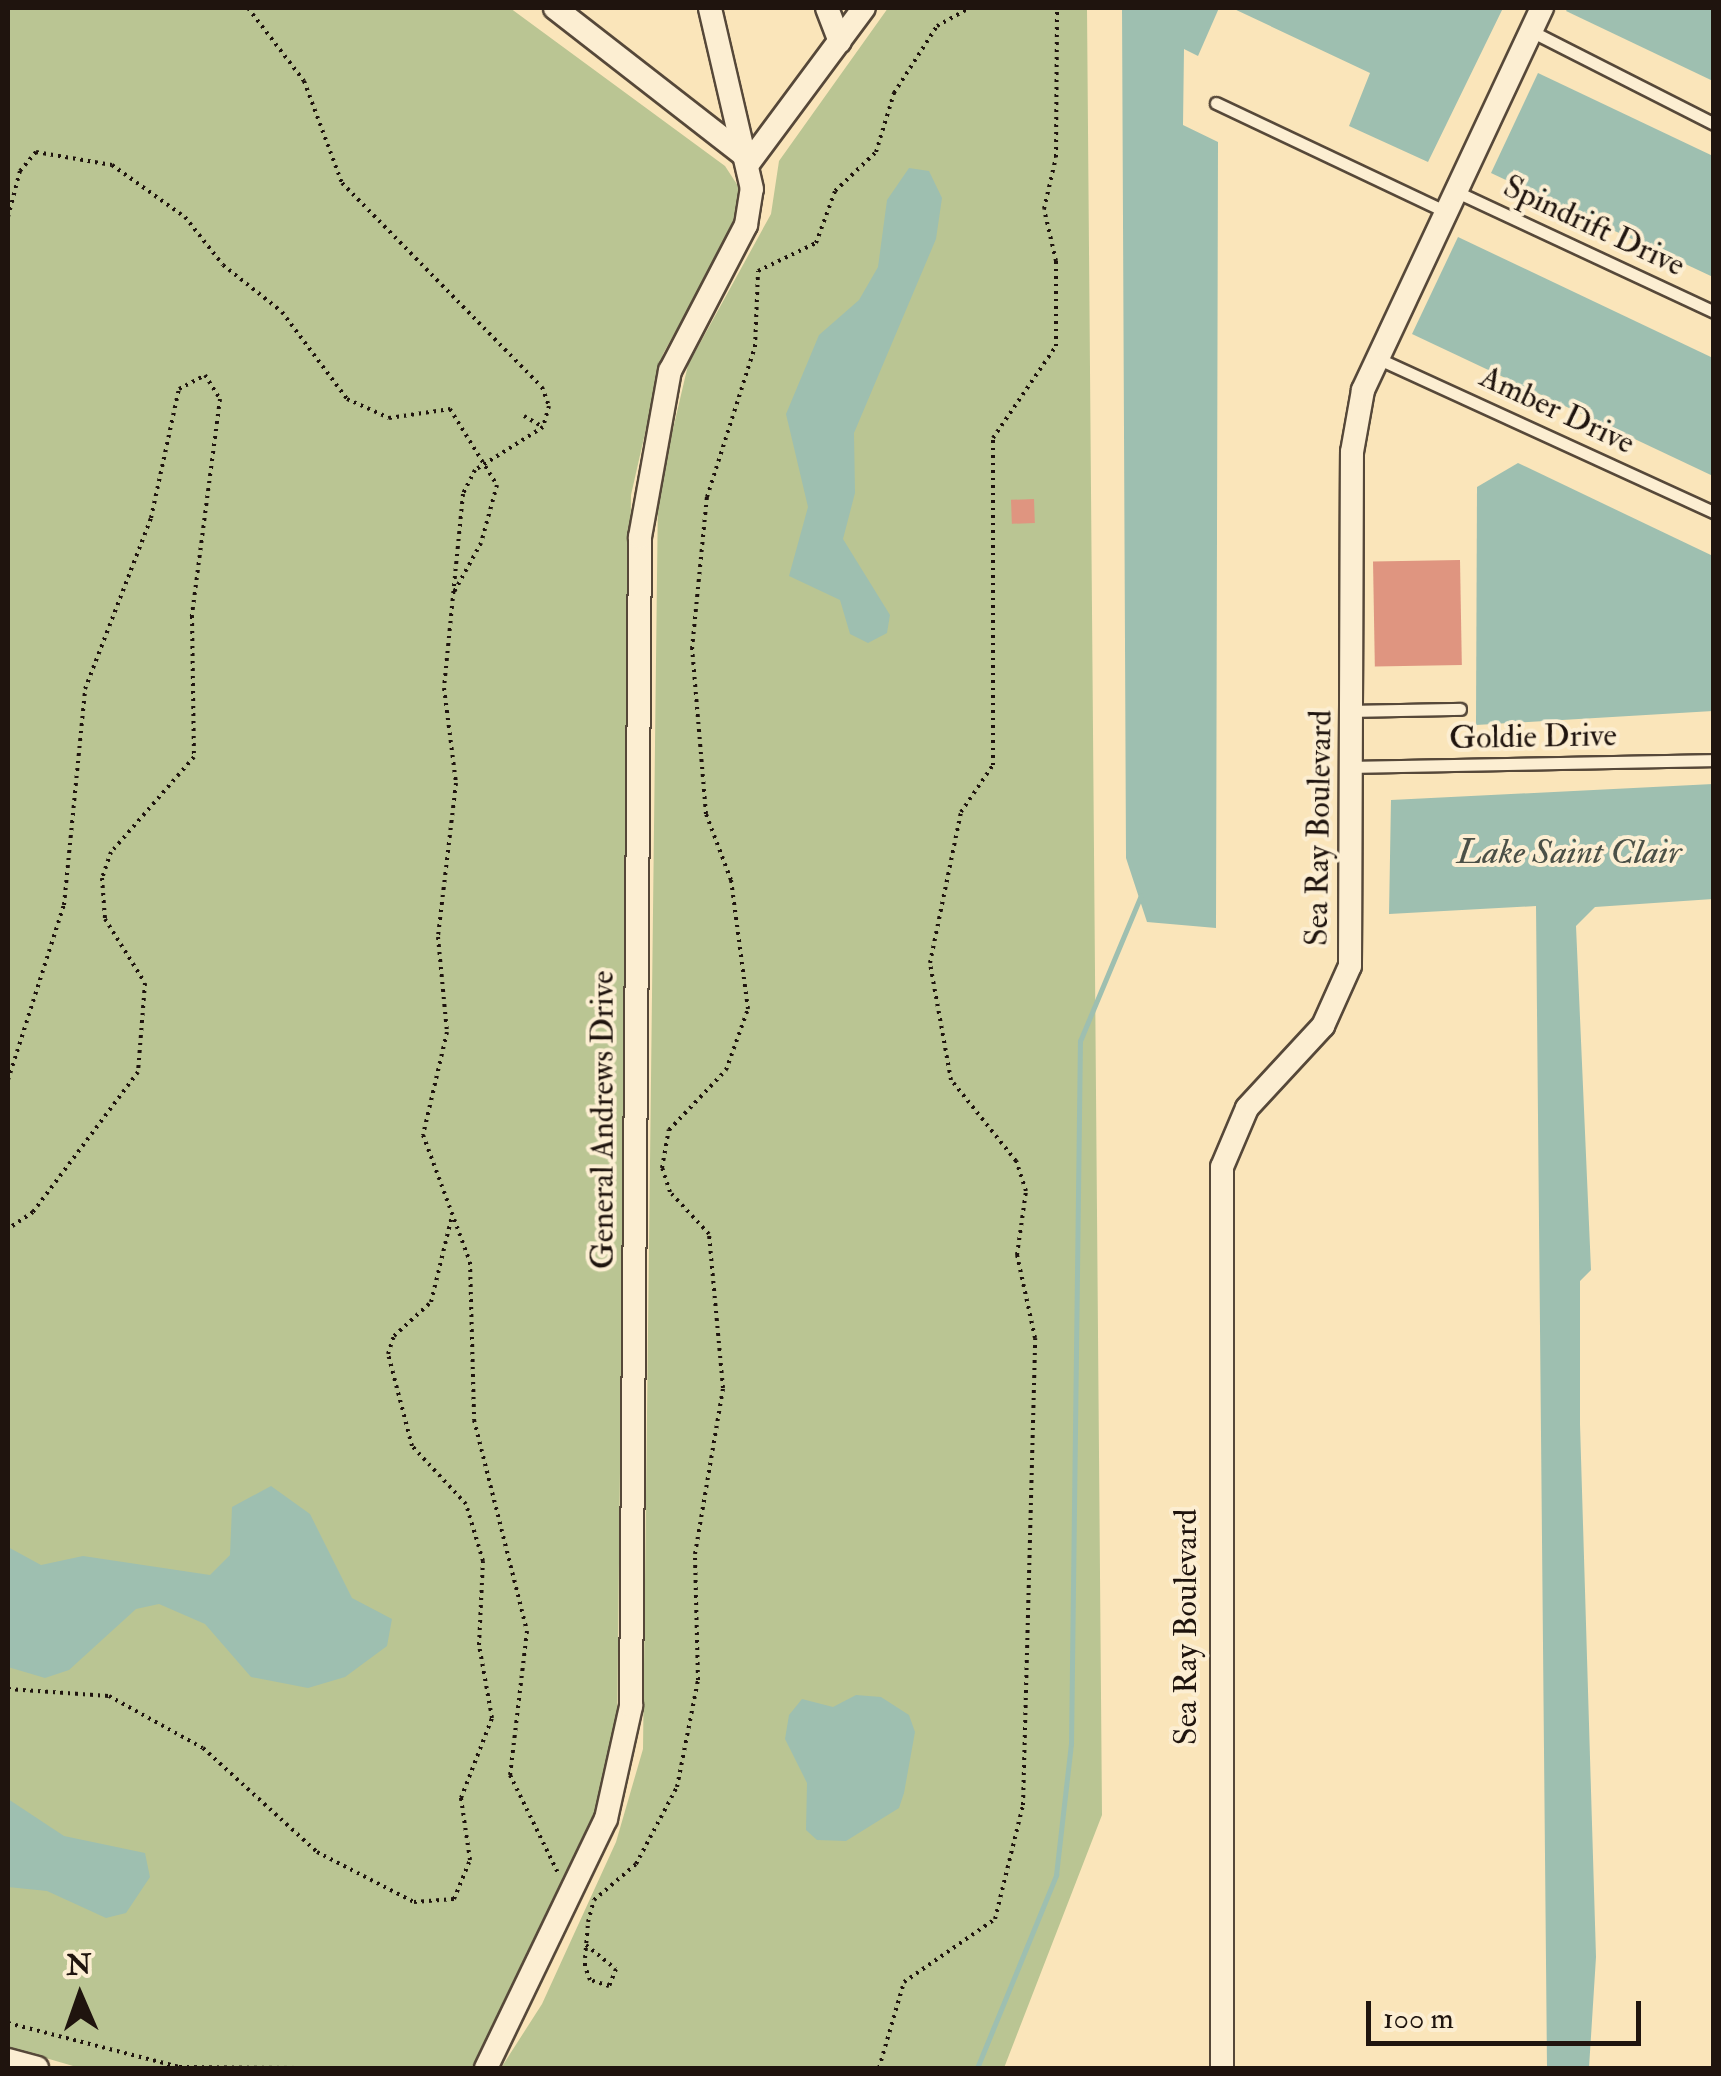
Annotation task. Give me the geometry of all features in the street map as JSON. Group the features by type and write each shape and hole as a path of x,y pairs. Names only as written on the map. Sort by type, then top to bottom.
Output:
{"street":[{"path":"555,8 719,127 748,164 864,8"},
{"name":"General Andrews Drive","path":"486,2068 584,1872 626,1739 640,537 670,371 746,224 748,164 710,8"},
{"path":"827,8 840,42"},
{"name":"Sea Ray Boulevard","path":"1222,2068 1218,1196 1247,1108 1323,1026 1350,966 1352,452 1376,358 1447,200 1542,8"},
{"path":"8,2060 36,2068"}],"lane":[{"path":"1532,32 1714,124"},
{"name":"Spindrift Drive","path":"1216,103 1714,312"},
{"name":"Amber Drive","path":"1376,358 1714,512"},
{"path":"1353,711 1460,709"},
{"name":"Goldie Drive","path":"1353,767 1714,760"}],"path":[{"path":"248,8 304,81 332,169 395,247 542,387 543,428"},
{"path":"586,1945 618,1972 609,1986 586,1973 586,1945 588,1922 600,1891 636,1864 678,1786 698,1680 695,1554 723,1388 709,1234 670,1192 662,1168 669,1130 726,1070 748,1009 732,880 706,814 692,650 708,497 756,347 758,271 816,243 834,190 876,152 894,93 936,26 970,8"},
{"path":"879,2068 904,1982 995,1918 1023,1805 1036,1338 1017,1255 1026,1190 1016,1161 950,1080 930,963 961,812 993,765 993,438 1056,346 1056,262 1044,209 1056,157 1057,8"},
{"path":"8,217 20,171 36,152 112,165 185,217 223,265 296,325 334,389 378,417 450,409 488,462 491,510 453,594"},
{"path":"8,1080 64,905 85,689 151,518 179,389 205,375 220,399 192,616 194,757 111,852 102,878 105,919 145,983 138,1072 33,1212 8,1229"},
{"path":"524,416 543,428"},
{"path":"543,428 488,462 462,494 444,688 455,798 438,937 447,1032 423,1136 470,1262 475,1429 527,1630 510,1775 564,1883"},
{"path":"8,1689 109,1696 203,1748 317,1852 414,1902 454,1898 470,1860 461,1798 492,1718 478,1635 483,1561 466,1504 412,1446 388,1354 394,1336 432,1302 452,1216"},
{"path":"577,1918 588,1922"},
{"path":"8,2023 180,2067 300,2068"}],"green space":[{"path":"8,8 510,8 725,166 742,192 728,237 663,354 631,495 617,1739 593,1825 475,2068 80,2068 8,2047"},
{"path":"888,8 1087,8 1102,1815 1004,2068 501,2068 542,2004 616,1842 643,1749 658,493 688,365 771,214 779,161"}],"water":[{"path":"1122,8 1219,8 1198,56 1184,49 1183,125 1218,142 1216,928 1147,922 1126,858"},
{"path":"1232,8 1503,8 1428,162 1349,126 1370,73"},
{"path":"1713,8 1713,81 1566,11"},
{"path":"1538,73 1713,156 1713,277 1491,173"},
{"path":"909,168 929,171 942,198 936,239 854,433 855,493 843,539 890,615 887,633 868,643 850,634 840,600 789,576 808,507 786,414 819,335 859,300 878,267 887,200"},
{"path":"1458,237 1713,358 1713,476 1412,334"},
{"path":"1518,463 1713,556 1713,711 1476,725 1477,487"},
{"name":"Lake Saint Clair","path":"1713,784 1713,899 1595,907 1576,926 1591,1270 1580,1281 1580,1424 1596,1957 1589,2068 1547,2068 1536,906 1389,914 1391,800"},
{"path":"271,1486 310,1514 352,1598 392,1619 387,1646 345,1677 308,1688 251,1677 205,1624 159,1604 136,1609 69,1670 45,1678 8,1667 8,1547 41,1565 83,1556 210,1575 230,1555 232,1507"},
{"path":"856,1695 881,1697 909,1715 915,1732 904,1793 899,1808 846,1841 817,1840 806,1830 807,1783 785,1739 789,1715 802,1699 833,1707"},
{"path":"8,1799 64,1836 145,1853 150,1877 126,1913 106,1918 47,1891 8,1887"}],"building":[{"path":"1034,499 1035,523 1012,524 1011,500"},
{"path":"1460,560 1462,665 1375,667 1373,562"}],"waterway":[{"path":"977,2068 1056,1875 1071,1744 1080,1041 1141,895"}]}
